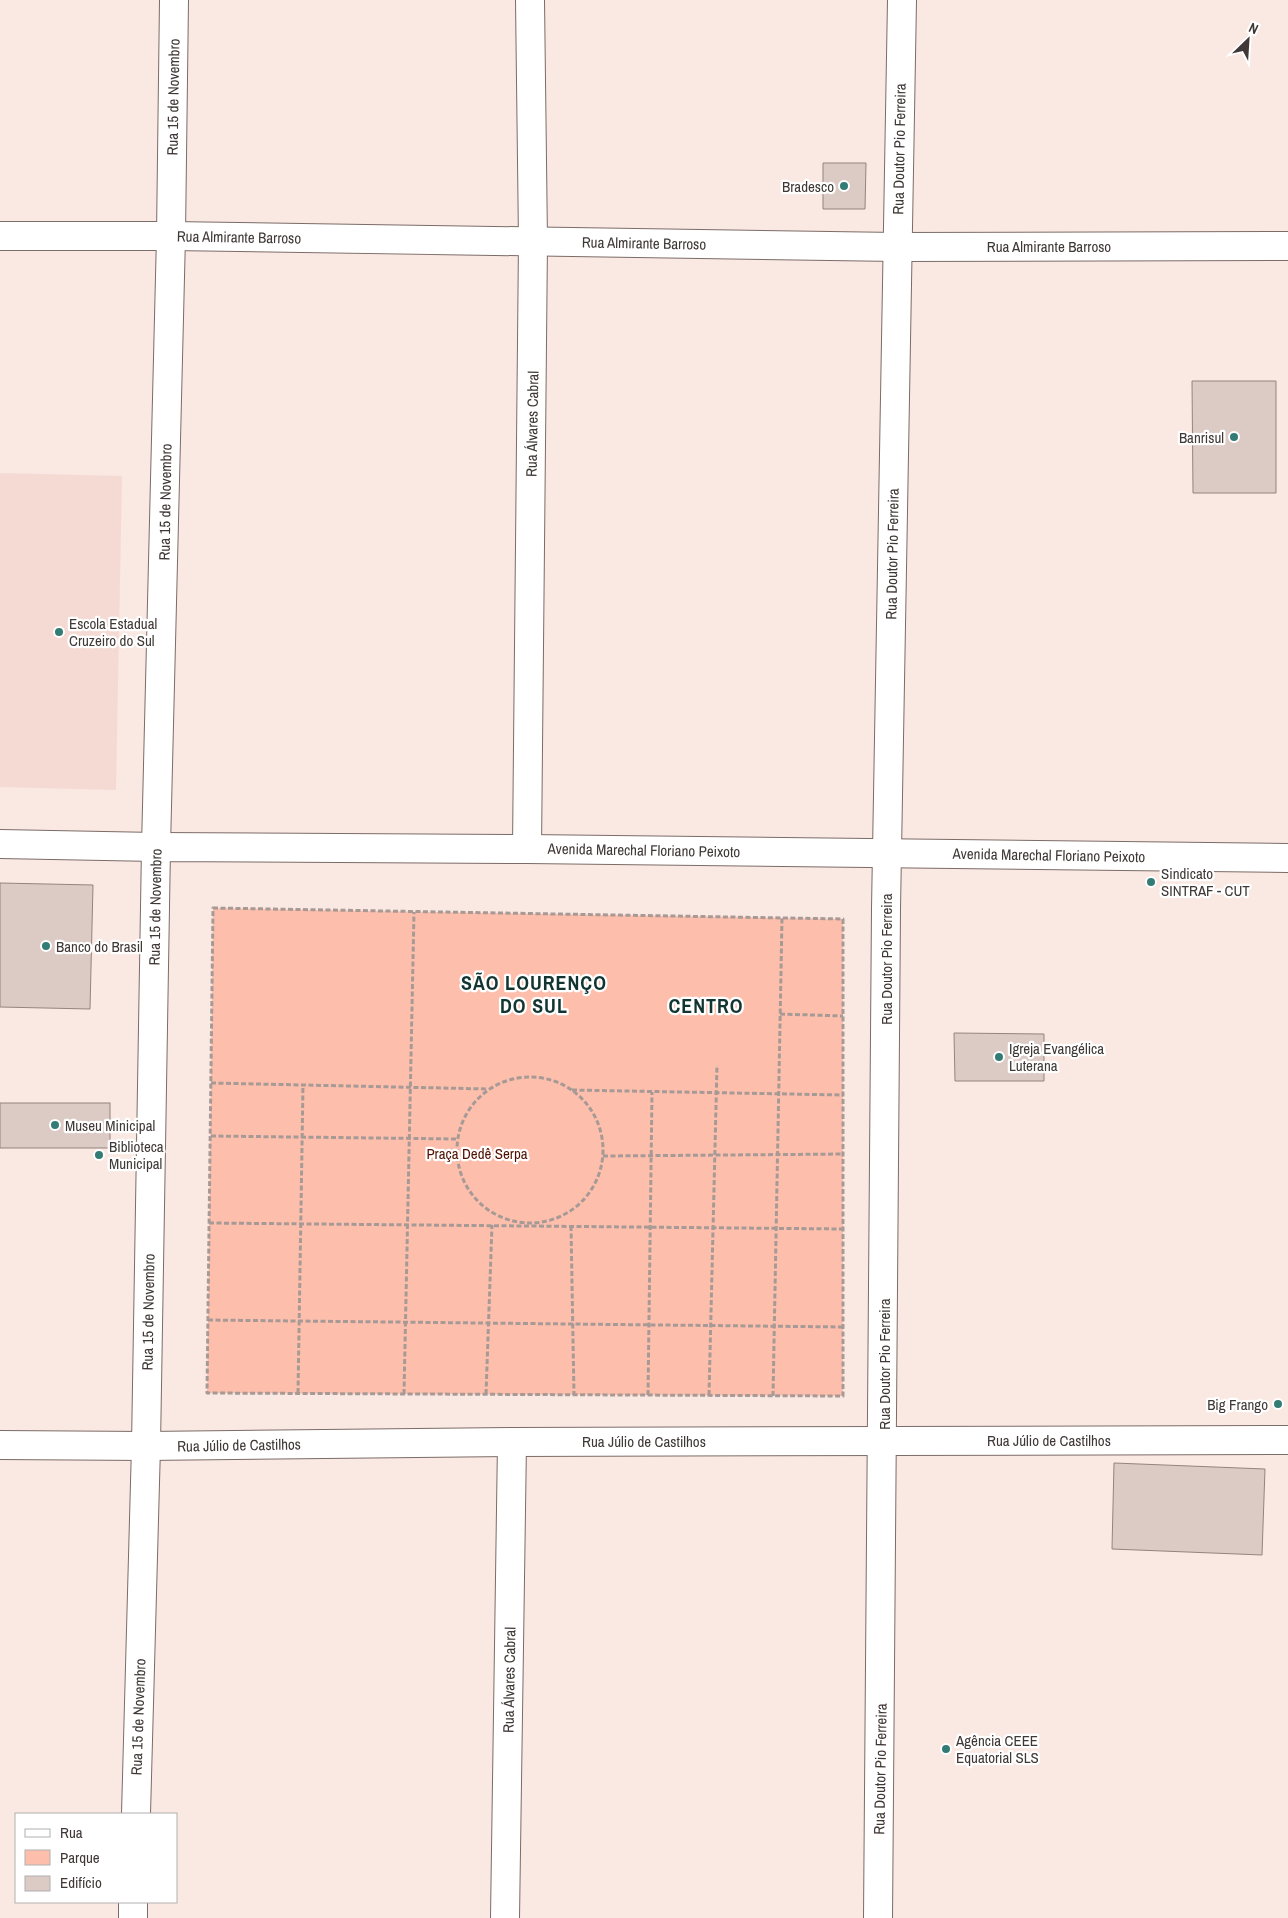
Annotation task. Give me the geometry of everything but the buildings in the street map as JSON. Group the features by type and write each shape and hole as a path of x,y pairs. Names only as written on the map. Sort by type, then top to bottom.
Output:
{"street":[{"name":"Rua 15 de Novembro","path":"136,1813 146,1446 156,847 171,236 174,0"},
{"name":"Rua Álvares Cabral","path":"527,849 534,241 530,0"},
{"name":"Rua Doutor Pio Ferreira","path":"878,1918 887,853 902,0"},
{"name":"Rua Almirante Barroso","path":"0,236 171,236 897,247 1288,246"},
{"name":"Avenida Marechal Floriano Peixoto","path":"0,844 1288,858"},
{"name":"Rua Júlio de Castilhos","path":"0,1445 146,1446 512,1442 1288,1440"},
{"name":"Rua Álvares Cabral","path":"506,1918 512,1442"},
{"path":"133,1903 133,1918"}],"path":[{"path":"213,908 414,912 842,919 843,1396 207,1393 213,908"},
{"path":"404,1394 414,912"},
{"path":"773,1396 782,918"},
{"path":"780,1014 843,1016"},
{"path":"709,1395 717,1065"},
{"path":"537,1077 559,1082 572,1090 593,1112 602,1133 603,1156 599,1178 587,1197 570,1212 546,1222 521,1223 497,1215 477,1200 462,1179 456,1154 459,1129 470,1107 489,1089 512,1079 537,1077"},
{"path":"211,1083 489,1089"},
{"path":"298,1394 303,1085"},
{"path":"572,1090 843,1095"},
{"path":"648,1395 652,1092"},
{"path":"210,1136 458,1139"},
{"path":"603,1156 843,1154"},
{"path":"209,1223 843,1229"},
{"path":"486,1394 492,1225"},
{"path":"571,1226 574,1395"},
{"path":"208,1320 843,1327"}],"shaded area":[{"name":"Escola Estadual Cruzeiro do Sul","path":"0,473 122,476 116,790 0,787"}],"green space":[{"name":"Praça Dedê Serpa","path":"213,908 843,919 843,1396 207,1393"}],"place":[{"name":"Bradesco","path":"844,186"},
{"name":"Banrisul","path":"1234,437"},
{"name":"Escola Estadual Cruzeiro do Sul","path":"59,632"},
{"name":"Sindicato SINTRAF - CUT","path":"1151,882"},
{"name":"Banco do Brasil","path":"46,946"},
{"name":"Igreja Evangélica Luterana","path":"999,1057"},
{"name":"Museu Minicipal","path":"55,1125"},
{"name":"Biblioteca Municipal","path":"99,1155"},
{"name":"Big Frango","path":"1278,1404"},
{"name":"Agência CEEE Equatorial SLS","path":"946,1749"}],"district":[{"name":"SÃO LOURENÇO DO SUL","path":"534,994"},
{"name":"CENTRO","path":"706,1005"}]}
